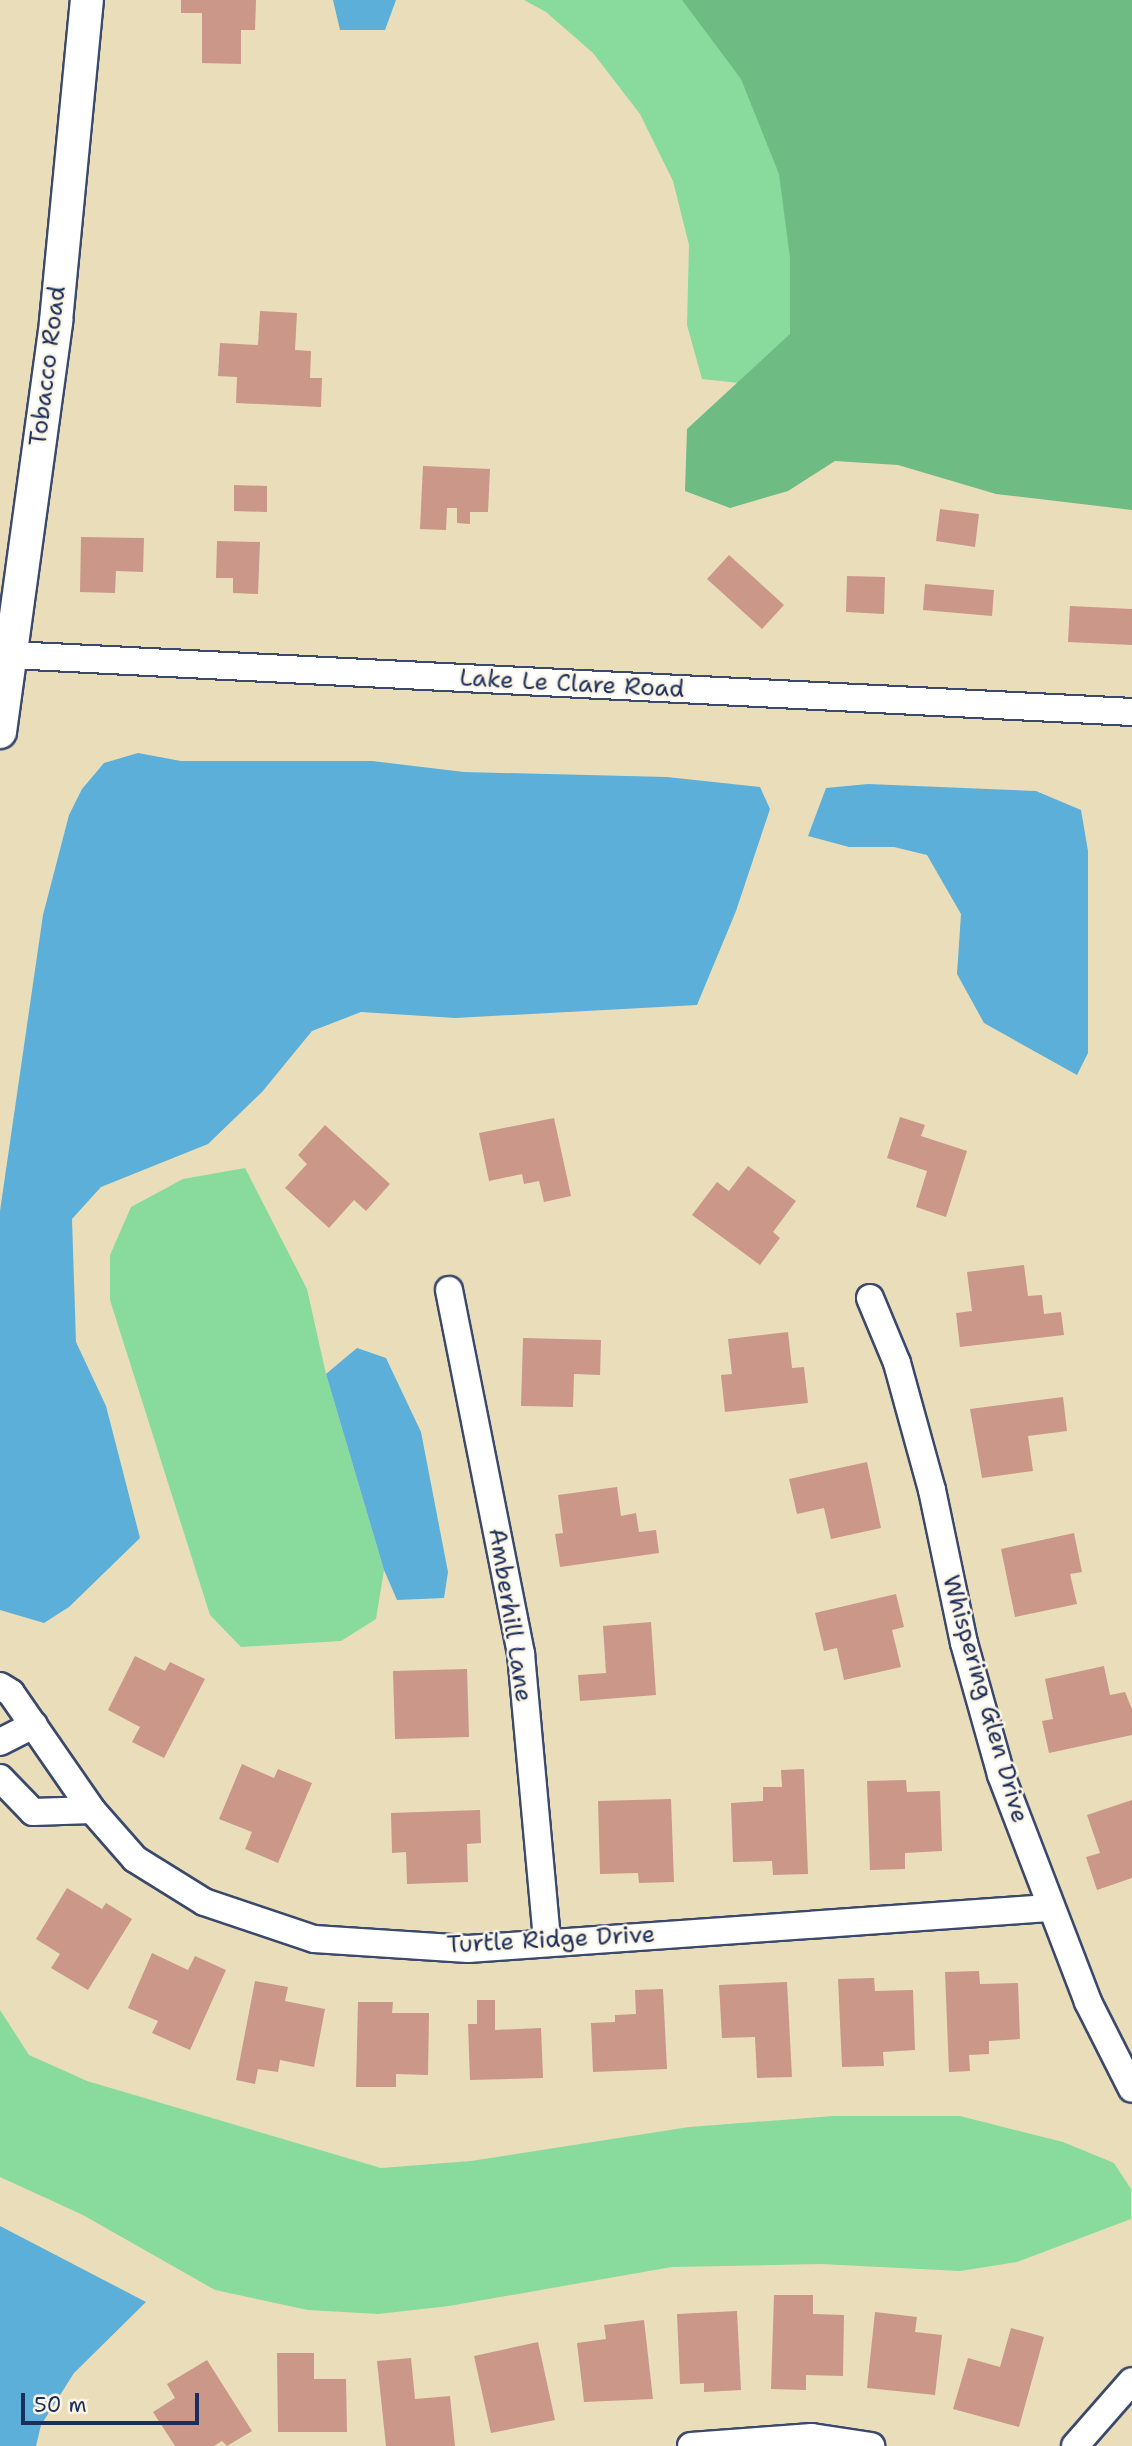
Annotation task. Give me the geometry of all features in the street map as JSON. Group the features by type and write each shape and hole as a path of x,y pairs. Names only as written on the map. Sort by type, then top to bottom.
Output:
{"street":[{"name":"Tobacco Road","path":"0,732 56,321 87,0"},
{"name":"Lake Le Clare Road","path":"11,655 1132,712"},
{"name":"Amberhill Lane","path":"449,1290 520,1654 547,1942"},
{"name":"Whispering Glen Drive","path":"870,1298 897,1363 932,1490 964,1643 1002,1775 1049,1908 1088,2002 1132,2089"},
{"name":"Turtle Ridge Drive","path":"0,1686 11,1693 92,1811 135,1859 204,1902 314,1939 468,1949 1049,1908"},
{"path":"0,1742 34,1725"},
{"path":"0,1778 33,1812 92,1811"},
{"path":"1075,2446 1132,2381"},
{"path":"691,2446 812,2437 871,2446"}],"green space":[{"path":"524,0 1132,0 1132,481 739,383 702,379 687,325 689,245 673,181 640,114 593,53 546,12"},
{"path":"682,0 1132,0 1132,510 996,494 898,465 835,461 788,491 730,508 685,491 687,429 790,334 790,258 779,174 741,79"},
{"path":"245,1168 307,1289 326,1374 384,1570 376,1619 341,1641 241,1647 210,1615 110,1300 110,1255 131,1207 183,1179"},
{"path":"0,2010 29,2055 87,2081 381,2168 471,2161 689,2127 833,2116 960,2116 1063,2142 1114,2163 1131,2189 1131,2219 1017,2262 960,2271 820,2264 672,2267 449,2306 378,2314 308,2310 215,2290 83,2215 0,2177"}],"water":[{"path":"333,0 396,0 385,30 340,30"},
{"path":"138,753 181,761 372,761 464,772 667,777 760,787 770,809 736,911 697,1005 455,1018 361,1012 312,1031 262,1092 208,1144 101,1187 72,1219 76,1342 106,1406 140,1538 69,1607 44,1623 0,1610 0,1211 43,915 69,815 82,789 104,763"},
{"path":"868,784 1036,791 1081,810 1088,851 1088,1053 1077,1075 984,1023 957,974 961,914 927,855 894,847 849,847 808,836 826,788"},
{"path":"357,1348 386,1358 421,1432 448,1572 444,1598 397,1600 384,1570 326,1374"},
{"path":"0,2226 146,2302 74,2373 41,2425 36,2446 0,2446"}],"building":[{"path":"181,0 256,0 255,30 241,30 241,64 202,63 202,13 181,13"},
{"path":"260,311 297,313 295,350 311,351 310,378 322,378 321,407 236,403 237,377 218,376 220,343 258,345"},
{"path":"423,466 490,469 488,512 470,512 470,524 457,523 457,508 447,508 446,530 420,529"},
{"path":"234,485 267,486 267,512 234,511"},
{"path":"940,509 979,514 975,547 936,541"},
{"path":"81,537 144,538 143,572 116,571 115,593 80,592"},
{"path":"217,541 260,542 258,594 233,593 233,578 216,578"},
{"path":"729,555 784,605 762,629 707,579"},
{"path":"847,576 885,577 884,614 846,612"},
{"path":"925,584 994,590 992,616 923,610"},
{"path":"1070,606 1132,609 1132,645 1068,642"},
{"path":"900,1117 925,1125 921,1136 967,1151 946,1217 916,1207 927,1171 887,1158"},
{"path":"554,1118 571,1196 544,1202 539,1181 524,1184 522,1174 489,1181 479,1133"},
{"path":"325,1125 390,1184 366,1211 354,1200 329,1228 285,1188 307,1164 298,1155"},
{"path":"748,1166 796,1201 773,1232 780,1238 760,1265 692,1215 717,1182 729,1191"},
{"path":"1024,1265 1028,1296 1042,1295 1044,1314 1061,1312 1064,1335 960,1347 956,1313 972,1311 967,1272"},
{"path":"788,1332 792,1368 804,1367 808,1403 725,1412 721,1375 732,1374 728,1339"},
{"path":"523,1338 601,1340 600,1375 574,1374 573,1407 521,1406"},
{"path":"1063,1397 1067,1431 1028,1436 1033,1471 982,1478 970,1409"},
{"path":"867,1462 881,1528 831,1539 824,1508 797,1514 789,1479"},
{"path":"617,1487 621,1516 636,1513 639,1532 656,1530 659,1553 560,1567 555,1534 563,1533 558,1495"},
{"path":"1074,1533 1082,1572 1070,1574 1077,1604 1015,1617 1001,1549"},
{"path":"896,1594 904,1627 892,1630 901,1667 844,1680 837,1648 824,1651 815,1613"},
{"path":"651,1622 656,1695 580,1701 578,1675 606,1673 603,1626"},
{"path":"135,1656 165,1671 170,1662 205,1679 164,1758 132,1742 140,1727 108,1710"},
{"path":"1104,1666 1110,1695 1125,1692 1132,1709 1132,1735 1049,1753 1042,1721 1053,1719 1045,1679"},
{"path":"467,1669 469,1737 395,1739 393,1671"},
{"path":"242,1764 274,1778 278,1769 312,1783 278,1863 245,1849 252,1832 219,1819"},
{"path":"804,1769 808,1874 773,1875 772,1861 733,1862 731,1803 763,1801 763,1787 782,1787 781,1770"},
{"path":"906,1780 907,1792 940,1791 942,1851 905,1853 905,1869 870,1870 867,1781"},
{"path":"671,1799 674,1882 639,1883 638,1873 600,1874 598,1801"},
{"path":"1132,1800 1132,1878 1097,1890 1086,1857 1100,1853 1087,1815"},
{"path":"480,1810 481,1843 467,1844 468,1882 407,1884 406,1852 392,1853 391,1813"},
{"path":"67,1888 102,1909 106,1903 132,1919 88,1990 51,1968 60,1954 36,1939"},
{"path":"152,1953 188,1970 195,1956 226,1970 190,2050 152,2033 158,2021 128,2008"},
{"path":"979,1971 980,1984 1018,1983 1020,2039 989,2041 989,2054 969,2055 970,2071 949,2072 945,1972"},
{"path":"874,1978 875,1991 913,1990 915,2050 883,2052 884,2066 842,2067 838,1979"},
{"path":"255,1981 288,1987 285,2001 325,2009 314,2067 280,2060 278,2072 258,2069 255,2084 236,2080"},
{"path":"787,1982 792,2077 757,2078 755,2037 722,2038 719,1985"},
{"path":"663,1989 667,2069 593,2072 591,2023 615,2022 615,2015 636,2014 635,1990"},
{"path":"477,2000 495,2000 495,2030 541,2028 543,2078 470,2080 468,2024 477,2024"},
{"path":"358,2002 393,2002 392,2013 429,2013 428,2075 396,2074 396,2087 356,2087"},
{"path":"774,2295 813,2295 813,2314 844,2315 843,2376 806,2375 806,2390 771,2389"},
{"path":"737,2311 741,2390 704,2392 704,2383 680,2384 677,2314"},
{"path":"875,2312 917,2317 915,2332 942,2335 935,2395 867,2388"},
{"path":"644,2320 653,2399 584,2402 577,2343 606,2339 604,2325"},
{"path":"1011,2328 1044,2337 1019,2427 953,2409 968,2358 1000,2367"},
{"path":"538,2342 555,2420 491,2433 474,2356"},
{"path":"277,2353 314,2353 314,2379 346,2379 347,2432 278,2432"},
{"path":"411,2358 415,2399 450,2396 455,2446 386,2446 377,2361"},
{"path":"207,2360 252,2431 227,2446 222,2441 214,2446 175,2446 153,2412 175,2398 167,2384"}]}
